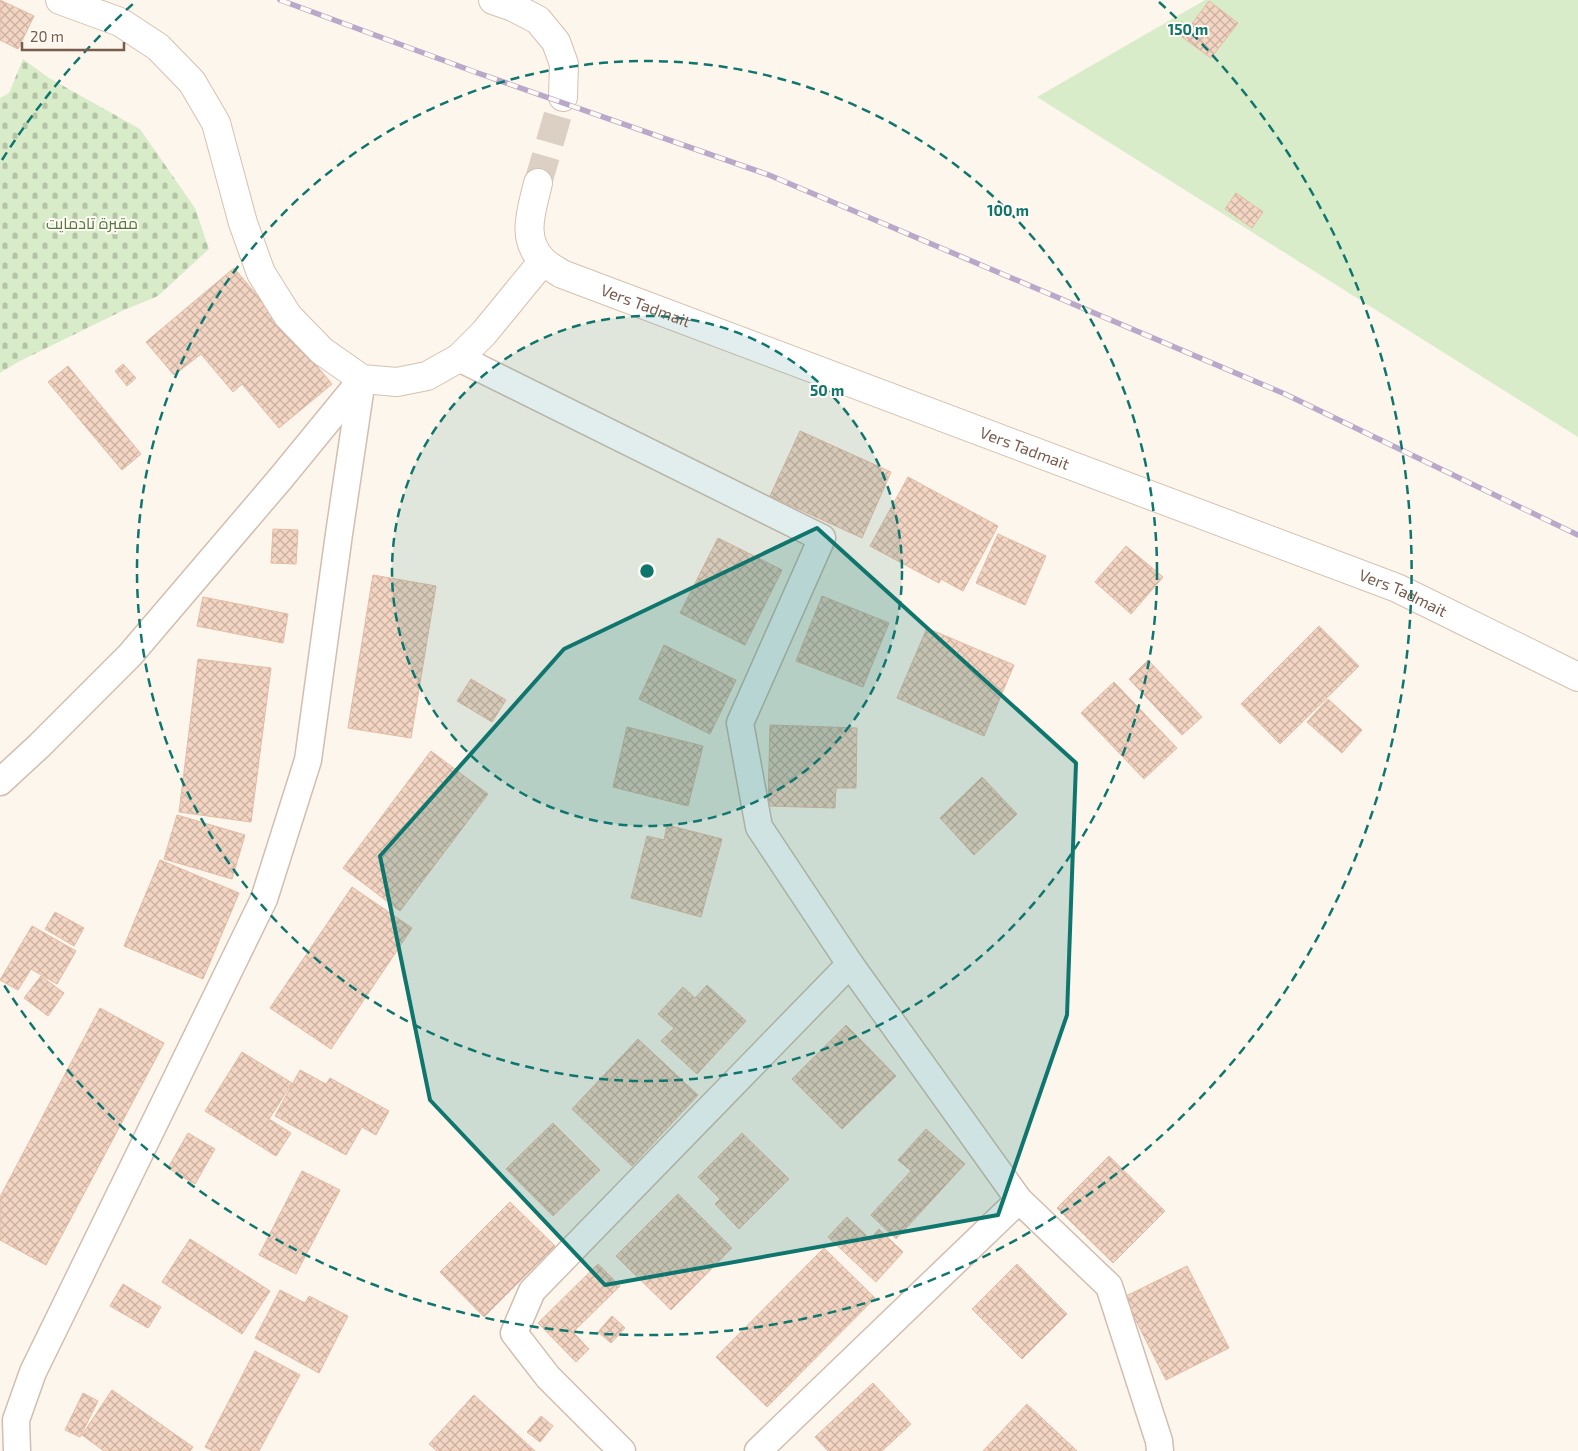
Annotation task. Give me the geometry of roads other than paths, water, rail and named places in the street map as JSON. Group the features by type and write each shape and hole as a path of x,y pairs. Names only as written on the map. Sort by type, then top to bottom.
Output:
{"main road":[{"path":"60,0 120,22 158,46 192,82 216,123 243,224 261,273 288,316 308,337 322,351 362,378 397,382 427,376 459,358 484,333 543,261"},
{"path":"493,0 513,7 538,20 556,42 564,64 563,97"},
{"name":"Vers Tadmait","path":"538,183 528,225 532,243 543,261 562,274 1397,588 1578,677"}],"street":[{"path":"459,358 822,538 740,724 759,827 850,964 1019,1200 1109,1286 1156,1448"},
{"path":"0,782 39,746 130,655 281,478 362,378"},
{"path":"16,1451 16,1420 33,1372 264,899 308,760 362,378"},
{"path":"622,1451 548,1377 514,1333 532,1291 850,964"},
{"path":"758,1451 1019,1200"}],"tunnel":[{"path":"538,183 563,97"}],"railway":[{"path":"280,0 475,72 769,175 1285,394 1578,535"}],"park label":[{"name":"مقبرة تادمايت","path":"92,223"}]}
